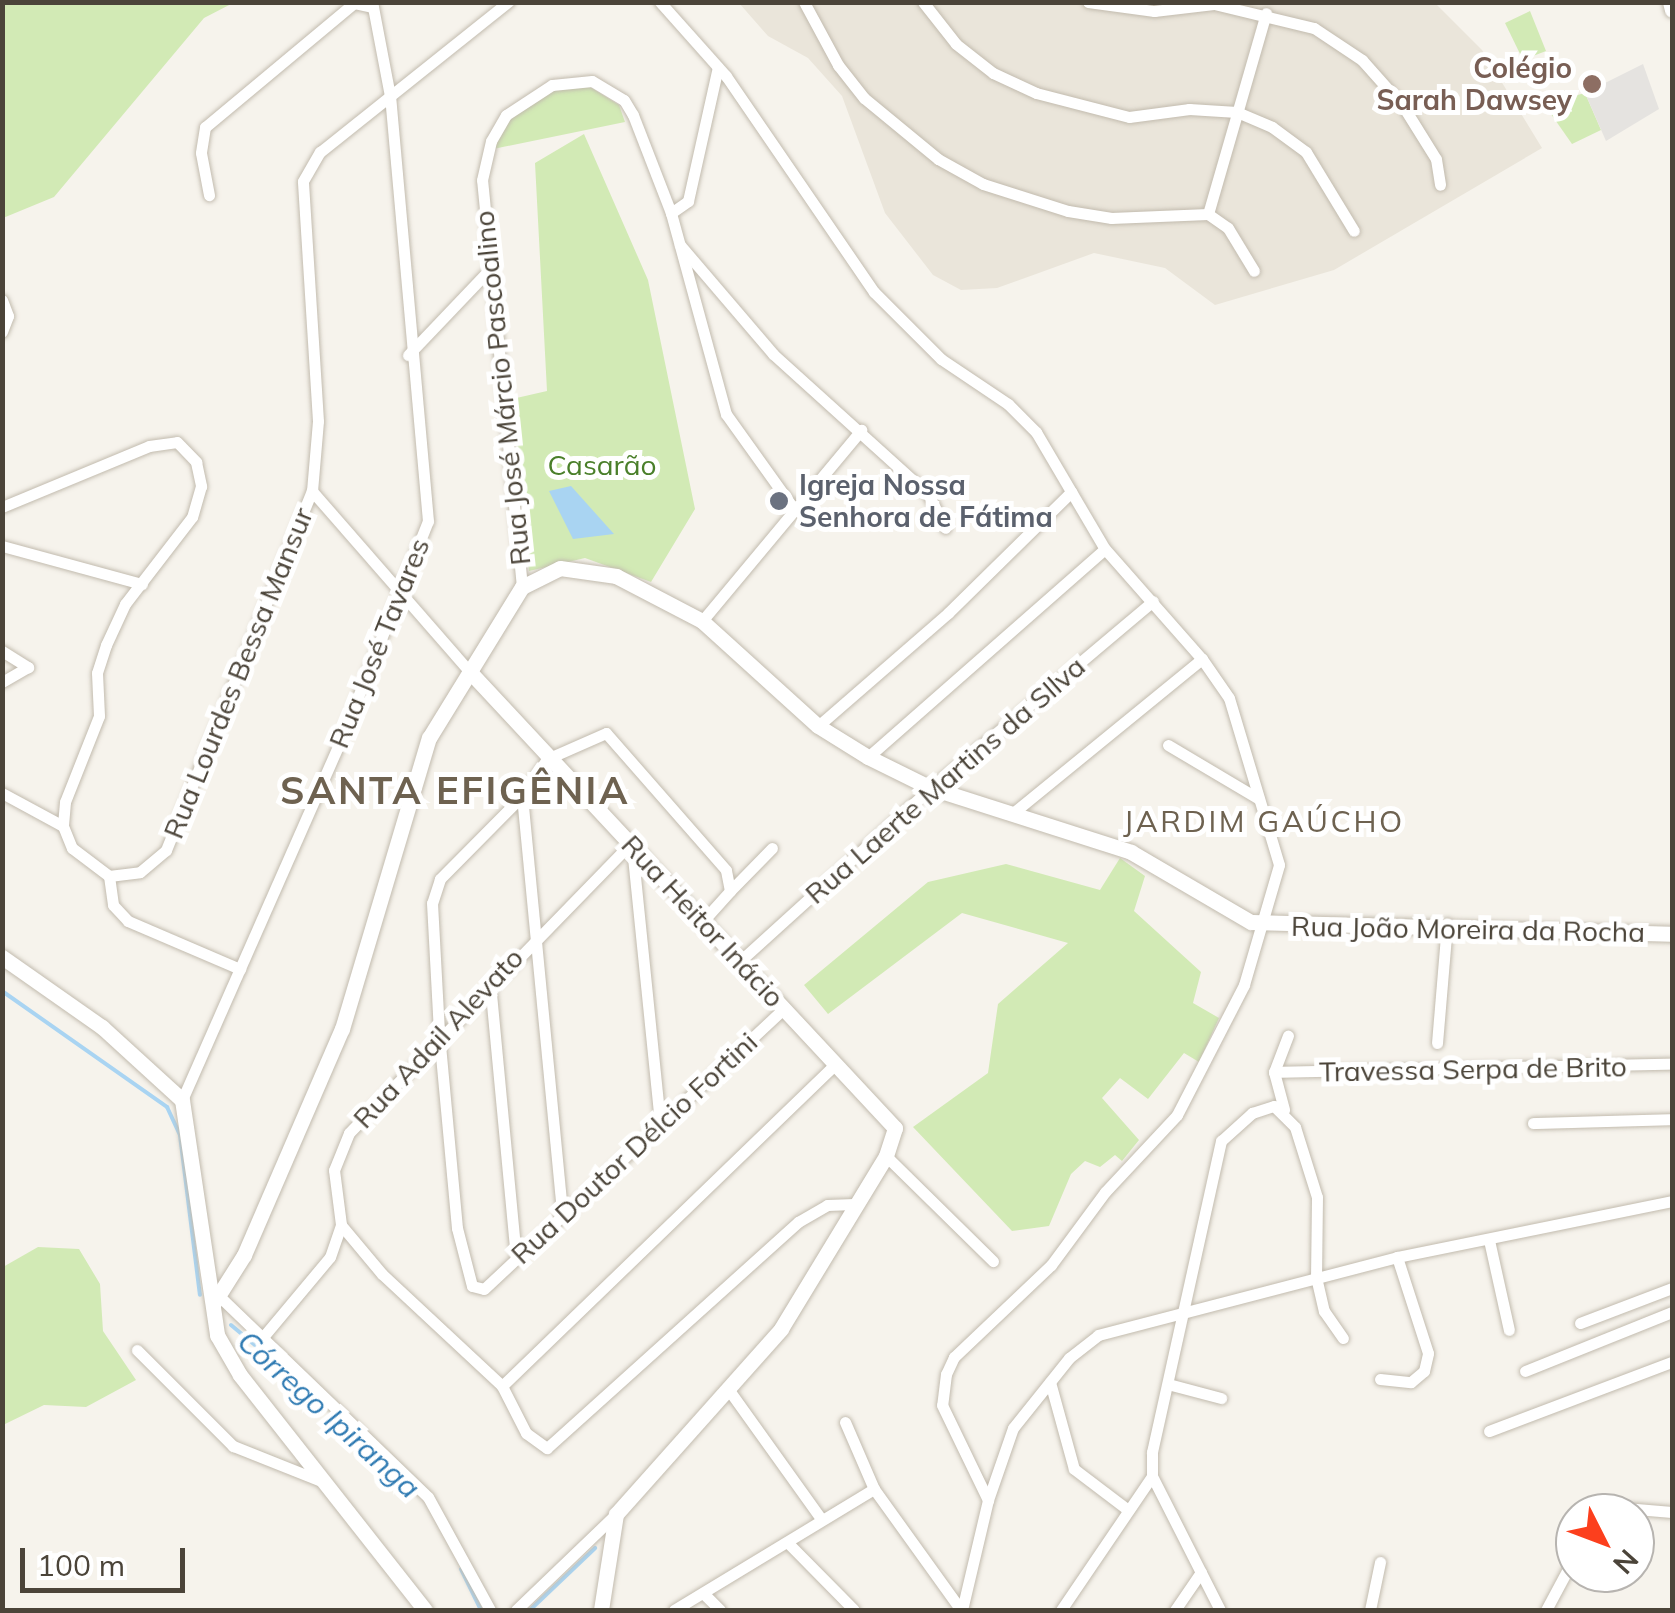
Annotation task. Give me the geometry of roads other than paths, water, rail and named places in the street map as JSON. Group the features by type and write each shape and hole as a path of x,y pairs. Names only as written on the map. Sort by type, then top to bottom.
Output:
{"street":[{"name":"Rua Lourdes Bessa Mansur","path":"110,876 140,872 166,850 312,491 318,420 304,181 320,152 508,2"},
{"path":"660,2 718,67 874,292 941,359 1008,404 1036,432 1105,549 1202,660 1229,698 1279,865 1244,985 1177,1115 1104,1192 1050,1266 954,1357 946,1374 942,1406 988,1500"},
{"path":"804,2 838,65 864,98 938,159 982,184 1030,202 1110,218 1208,214 1228,228 1254,271"},
{"path":"923,2 956,44 993,73 1082,110 1129,117 1189,109 1237,112 1306,152 1354,231"},
{"path":"1088,2 1154,11 1214,4 1266,13 1314,28 1362,60 1404,106 1436,158 1440,185"},
{"name":"Rua José Tavares","path":"182,1100 401,597 428,521 408,355 390,96 373,6 354,3 206,126 201,153 209,195"},
{"path":"1208,214 1266,13"},
{"path":"671,213 688,202 718,67"},
{"name":"Rua José Márcio Pascoalino","path":"522,587 486,273 482,180 490,141 506,115 552,85 592,81 624,100 671,213 726,414 794,509"},
{"path":"679,243 772,354 928,494 946,528"},
{"path":"408,355 486,273"},
{"path":"2,300 8,316 2,332"},
{"path":"702,621 861,430"},
{"path":"2,507 149,446 177,442 196,462 201,486 192,517 125,604 102,656 99,716 65,802 63,826"},
{"name":"Rua Heitor Inácio","path":"312,491 547,759 837,1063 894,1128 886,1156"},
{"path":"818,726 948,612 1071,492"},
{"path":"2,546 142,584"},
{"path":"868,757 1105,549"},
{"path":"215,1300 244,1255 342,1029 430,738 522,587 545,573 577,567 616,576 702,621 818,726 868,757 931,788 1132,852 1228,911 1264,924"},
{"name":"Rua Laerte Martins da SIlva","path":"740,961 931,788 1153,600"},
{"path":"2,652 28,667 2,682"},
{"path":"1014,813 1202,660"},
{"path":"440,1034 436,888 522,796 547,759 606,733 726,870 730,891"},
{"path":"1168,746 1259,799"},
{"path":"2,793 63,826 84,861 110,876 113,905 128,921 240,969"},
{"path":"522,796 562,1215"},
{"path":"631,846 660,1124"},
{"name":"Rua Adail Alevato","path":"341,1225 338,1152 440,1034 533,938 631,846"},
{"path":"703,921 772,848"},
{"path":"1436,1042 1447,922"},
{"name":"Rua João Moreira da Rocha","path":"1264,924 1447,922 1672,934"},
{"path":"2,957 102,1027 182,1100 227,1355 425,1610"},
{"path":"490,983 516,1259"},
{"name":"Rua Doutor Délcio Fortini","path":"440,1034 462,1263 467,1280 484,1289 784,1008"},
{"path":"1288,1036 1274,1072 1279,1108 1318,1197 1316,1277 1324,1311 1343,1338"},
{"path":"502,1386 837,1063"},
{"name":"Travessa Serpa de Brito","path":"1274,1072 1672,1064"},
{"path":"1061,1610 1152,1476 1221,1141 1252,1114 1279,1108"},
{"path":"1534,1122 1672,1119"},
{"path":"516,1610 616,1514 730,1393 781,1328 886,1156 993,1261"},
{"path":"962,1610 988,1500 1014,1428 1050,1382 1098,1336 1397,1257 1672,1201"},
{"path":"341,1225 382,1274 502,1386 526,1433 541,1447 558,1444 798,1222 827,1206 854,1204"},
{"path":"263,1337 330,1257 341,1225"},
{"path":"1489,1240 1509,1330"},
{"path":"1380,1379 1411,1382 1424,1371 1428,1353 1397,1257"},
{"path":"1580,1322 1672,1288"},
{"path":"215,1300 263,1337 428,1497 490,1610"},
{"path":"1525,1371 1672,1312"},
{"path":"137,1350 233,1446 326,1484"},
{"path":"1489,1431 1672,1362"},
{"path":"1050,1382 1074,1469 1128,1510"},
{"path":"1168,1384 1222,1398"},
{"path":"730,1393 822,1520"},
{"path":"845,1422 874,1489 962,1610"},
{"path":"1152,1476 1220,1610"},
{"path":"674,1610 874,1489"},
{"path":"601,1610 616,1514"},
{"path":"787,1542 854,1610"},
{"path":"1370,1610 1380,1562"},
{"path":"1176,1610 1201,1572"},
{"path":"703,1593 720,1610"}],"water":[{"path":"571,486 614,534 573,539 549,491"}],"waterway":[{"name":"Córrego Ipiranga","path":"2,991 167,1107 180,1135 200,1295"},
{"name":"Córrego Ipiranga","path":"231,1325 304,1386"},
{"path":"530,1610 595,1548"},
{"name":"Córrego Ipiranga","path":"461,1569 481,1610"}],"place":[{"name":"Colégio Sarah Dawsey","path":"1592,84"},
{"name":"Igreja Nossa Senhora de Fátima","path":"779,501"}],"district":[{"name":"SANTA EFIGÊNIA","path":"455,791"},
{"name":"JARDIM GAÚCHO","path":"1264,821"}],"park label":[{"name":"Casarão","path":"602,465"}]}
